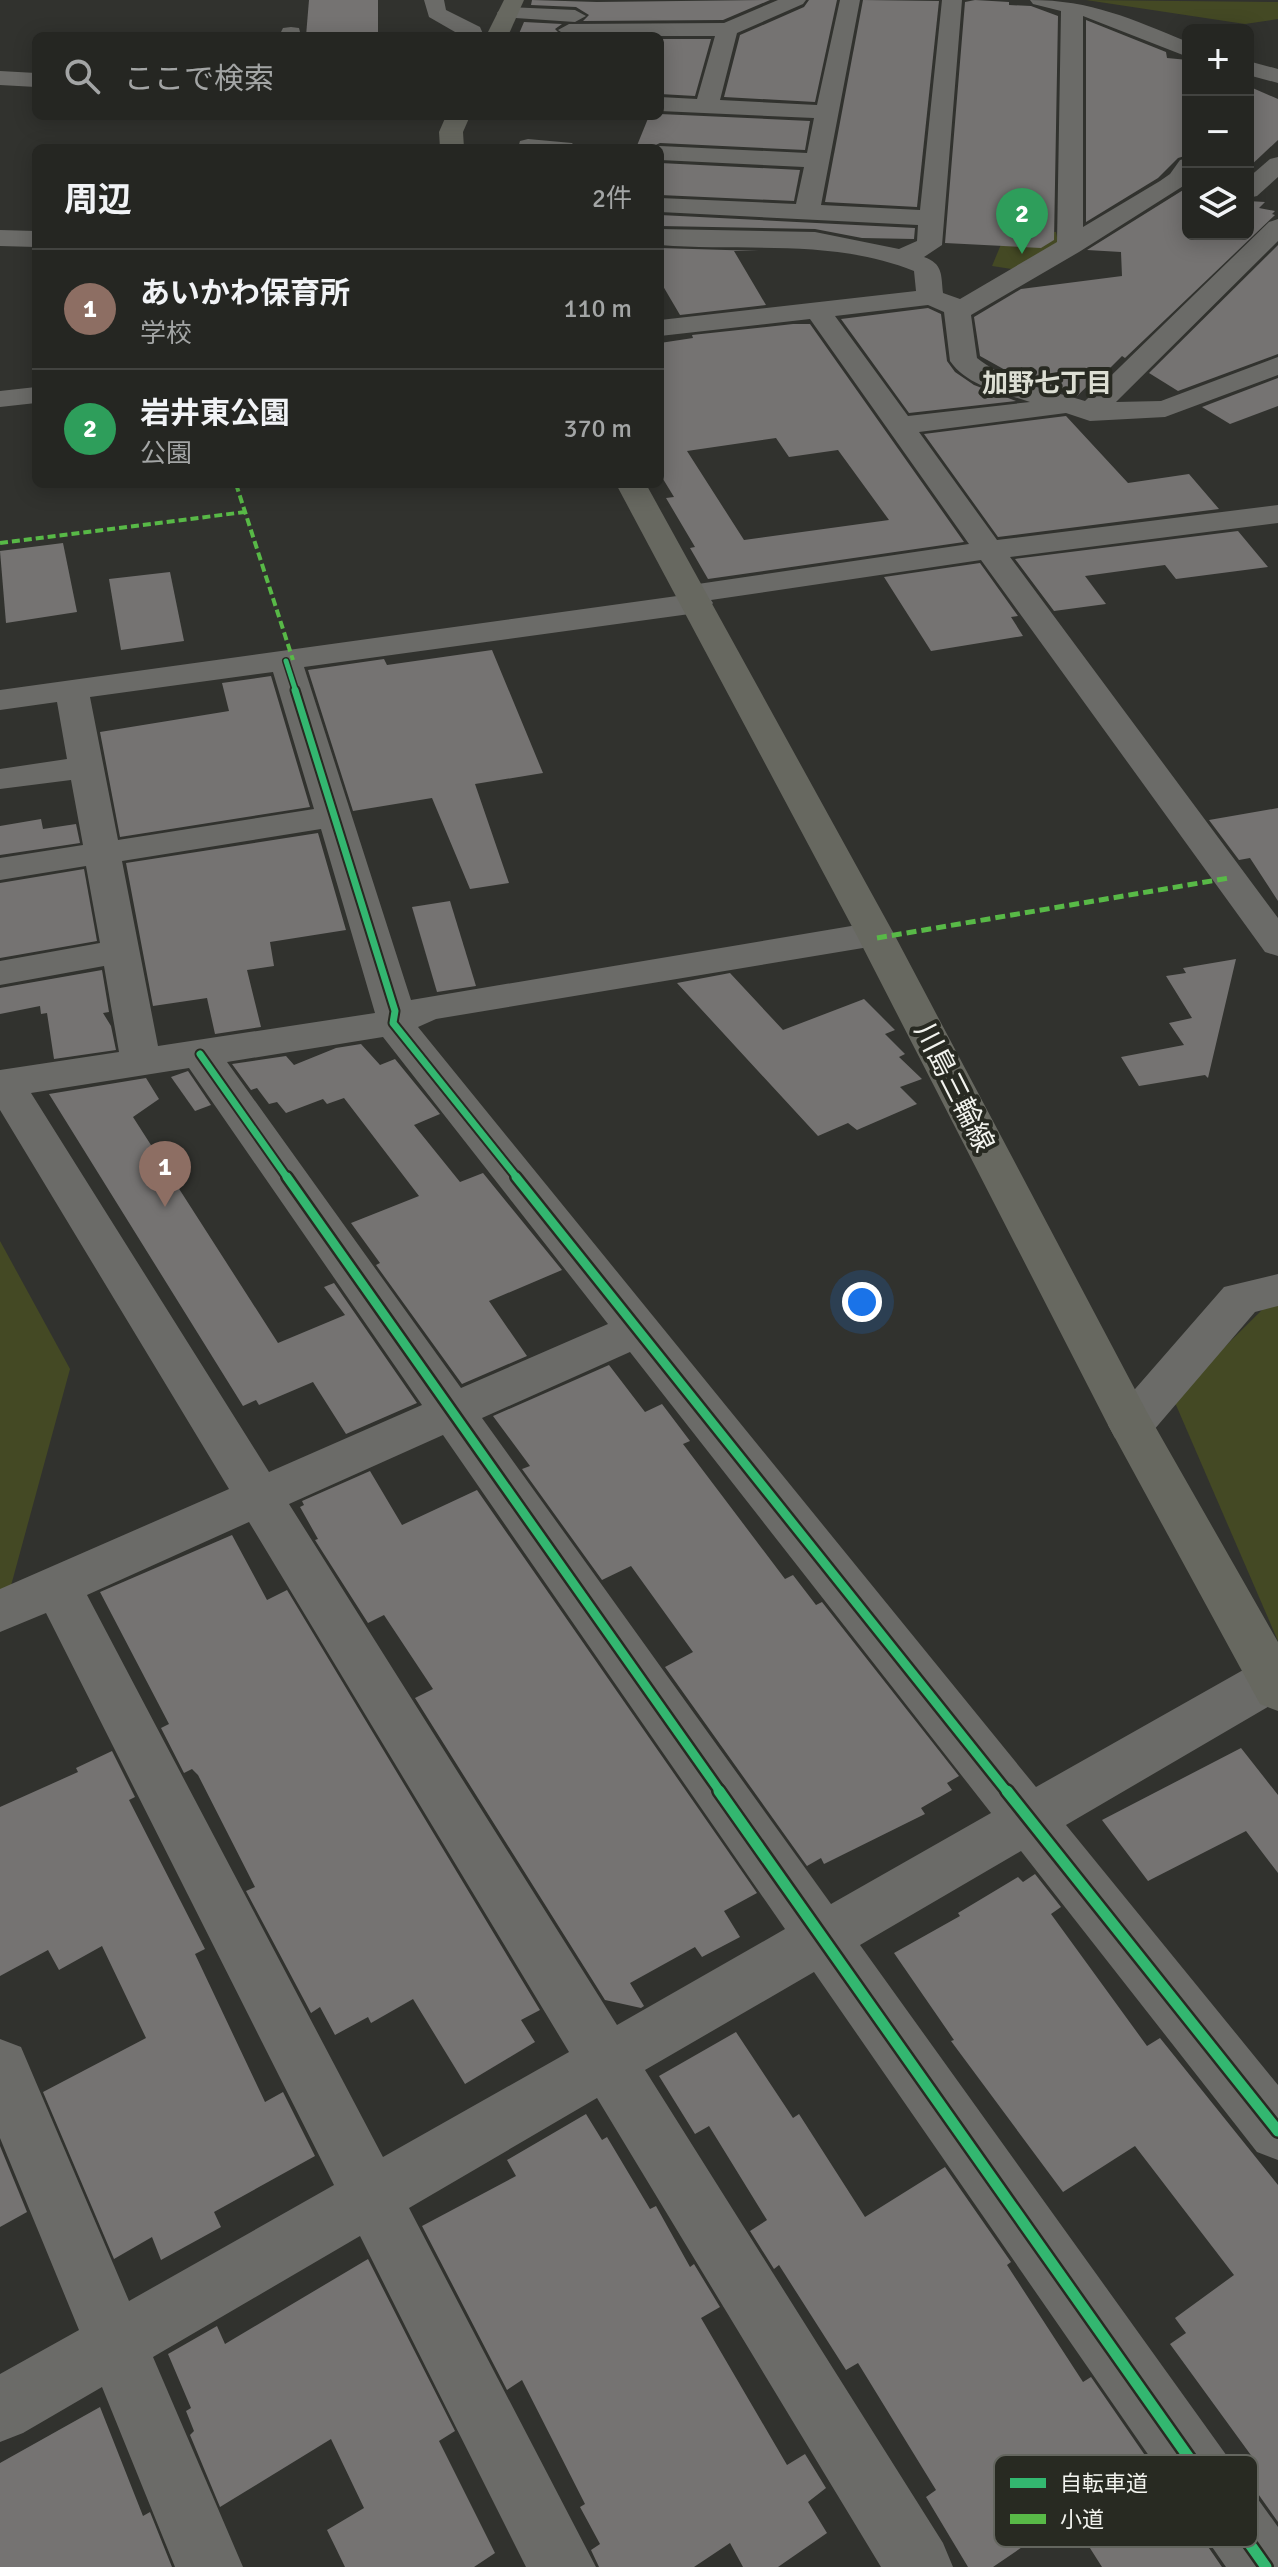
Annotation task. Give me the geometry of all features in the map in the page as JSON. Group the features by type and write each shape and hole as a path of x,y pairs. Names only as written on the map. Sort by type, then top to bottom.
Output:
{"main road":[{"path":"499,32 511,6"},
{"path":"452,144 451,132 456,120"},
{"name":"川島三輪線","path":"633,488 875,934 1131,1425 1274,1685"}],"street":[{"path":"434,0 436,13 472,32"},
{"path":"511,6 573,21 668,30 727,29 796,0"},
{"path":"807,212 850,0"},
{"path":"903,257 929,245 952,0"},
{"path":"1040,0 1103,15 1182,48"},
{"path":"1070,247 1072,7"},
{"path":"707,106 727,29"},
{"path":"664,50 668,49 668,30"},
{"path":"1254,70 1278,76"},
{"path":"0,78 32,80"},
{"path":"664,104 827,112"},
{"path":"664,153 818,161"},
{"path":"1254,187 1278,164"},
{"path":"1077,409 979,373 964,361 956,314 1178,187 1186,168"},
{"path":"1254,194 1278,198"},
{"path":"664,205 931,218"},
{"path":"1077,409 1278,227"},
{"path":"664,237 699,241 805,239 903,257 927,267 930,297"},
{"path":"0,238 32,239"},
{"path":"664,328 930,297 962,309"},
{"path":"817,310 1278,944"},
{"path":"900,426 1077,409 1165,409 1278,365"},
{"path":"0,399 32,395"},
{"path":"0,700 286,661 989,550 1278,514"},
{"path":"286,661 332,817 395,1011 393,1023 1278,2131"},
{"path":"72,690 141,1063"},
{"path":"0,779 86,767"},
{"path":"0,869 332,817"},
{"path":"875,934 427,1008 393,1023 3,1085 919,2567"},
{"path":"0,973 121,951"},
{"path":"200,1054 1187,2455"},
{"path":"1131,1425 1240,1299 1278,1290"},
{"path":"0,1611 637,1330"},
{"path":"57,1586 562,2567"},
{"path":"0,2410 1029,1819 1274,1685"},
{"path":"0,2067 209,2567"},
{"path":"1252,2547 1266,2567"}],"green space":[{"path":"1086,0 1278,2 1278,19 1245,24"},
{"path":"1007,230 1056,232 1059,247 1018,270 992,266"},
{"path":"0,1241 70,1369 0,1626"},
{"path":"1278,1302 1278,1641 1173,1398 1266,1306"}],"building":[{"path":"309,0 378,0 378,32 306,32"},
{"path":"532,0 770,0 723,20 583,21 589,15 576,7 531,5"},
{"path":"809,0 837,0 815,102 724,97 740,35 804,7"},
{"path":"863,0 939,1 917,207 825,202"},
{"path":"975,0 1031,6 1058,16 1054,240 1041,248 945,243 965,2"},
{"path":"1086,20 1166,52 1167,58 1182,59 1182,157 1158,178 1086,222"},
{"path":"524,22 562,24 555,29 558,32 520,32"},
{"path":"664,39 711,39 695,96 664,94"},
{"path":"1254,89 1278,99 1278,140 1254,162"},
{"path":"664,114 810,121 805,150 638,144 647,120 664,120"},
{"path":"664,163 800,170 794,201 664,195"},
{"path":"1182,191 1182,240 1249,240 1125,358 1122,356 1108,370 1105,369 1077,396 1016,376 980,356 974,317 1021,289 1122,276 1121,252 1087,250"},
{"path":"1254,201 1265,202 1259,208 1275,211 1272,214 1275,215 1254,235"},
{"path":"664,215 915,228 914,239 862,238 815,229 664,226"},
{"path":"1278,245 1278,354 1178,391 1149,373"},
{"path":"664,248 759,251 734,251 766,305 680,315 664,288"},
{"path":"928,308 941,314 947,361 955,372 974,385 1016,401 909,413 841,319"},
{"path":"810,324 964,542 708,579 690,548 695,547 666,498 674,497 664,481 664,342 693,338 692,335","holes":["776,438 789,457 838,450 889,520 744,540 687,451"]},
{"path":"1278,378 1278,406 1230,424 1202,407"},
{"path":"1066,416 1128,483 1189,474 1219,509 998,537 924,434"},
{"path":"1238,531 1268,567 1176,579 1165,565 1085,576 1106,604 1054,611 1015,559"},
{"path":"63,543 77,612 6,623 0,551"},
{"path":"980,563 1018,616 1011,617 1023,636 931,651 884,577"},
{"path":"170,572 184,641 121,650 109,579"},
{"path":"492,650 543,773 475,784 509,883 470,889 432,798 353,811 308,670 384,659 387,665"},
{"path":"271,676 310,807 120,837 100,732 229,711 222,683"},
{"path":"1278,808 1278,901 1250,858 1239,860 1209,820"},
{"path":"41,819 43,829 76,824 80,843 0,855 0,826"},
{"path":"318,833 346,930 270,942 274,966 247,970 261,1027 215,1034 207,998 153,1006 126,863"},
{"path":"84,869 97,941 0,958 0,883"},
{"path":"450,901 476,986 437,992 412,907"},
{"path":"1236,959 1208,1078 1205,1075 1139,1086 1121,1057 1184,1045 1169,1023 1192,1018 1166,976 1186,973 1183,968"},
{"path":"102,970 109,1012 103,1013 111,1026 116,1050 54,1059 47,1013 41,1014 40,1006 0,1014 0,988"},
{"path":"730,973 783,1030 864,999 895,1030 885,1034 905,1054 899,1057 922,1079 900,1087 917,1104 857,1130 848,1123 818,1136 677,983"},
{"path":"361,1044 380,1065 395,1059 440,1114 414,1125 460,1182 483,1173 562,1270 489,1301 527,1356 462,1384 376,1265 380,1263 351,1223 419,1196 344,1098 327,1104 323,1099 286,1113 277,1102 269,1104 257,1088 251,1090 232,1064 286,1056 294,1065 336,1048"},
{"path":"188,1071 211,1105 195,1111 171,1077"},
{"path":"146,1078 159,1099 133,1117 278,1343 345,1315 324,1287 334,1283 417,1403 346,1434 313,1382 259,1405 256,1400 243,1406 49,1094"},
{"path":"609,1365 645,1412 662,1404 690,1441 683,1444 785,1579 793,1575 816,1605 822,1602 959,1776 947,1783 952,1790 921,1808 925,1814 824,1864 821,1858 807,1866 665,1667 693,1652 631,1566 602,1580 522,1469 530,1466 493,1416"},
{"path":"370,1471 402,1525 477,1490 757,1893 724,1911 740,1937 702,1957 695,1947 630,1983 644,2006 641,2008 605,2000 415,1698 433,1689 384,1615 368,1623 315,1540 318,1539 300,1507 304,1505 302,1501"},
{"path":"232,1535 267,1600 287,1590 540,2010 521,2020 535,2042 465,2084 413,1999 371,2023 368,2017 335,2035 320,2007 311,2013 246,1891 255,1887 198,1775 192,1769 184,1773 161,1728 169,1724 100,1592"},
{"path":"1241,1748 1278,1795 1278,1873 1246,1831 1148,1881 1102,1820"},
{"path":"112,1751 135,1797 129,1800 205,1949 195,1954 265,2102 283,2092 315,2156 214,2212 221,2227 161,2260 152,2237 114,2259 43,2092 146,2038 102,1946 59,1970 48,1950 0,1976 0,1807 78,1772 76,1768"},
{"path":"1035,1874 1061,1907 1051,1914 1147,2046 1160,2038 1278,2185 1278,2522 1258,2494 1258,2455 1251,2455 1170,2344 1186,2333 1175,2318 1234,2275 1135,2146 1063,2192 951,2041 954,2040 894,1953 960,1916 958,1913 1018,1877 1023,1882"},
{"path":"736,2032 793,2118 799,2114 865,2217 945,2167 1011,2262 1007,2265 1083,2382 1091,2377 1145,2455 994,2455 994,2547 1022,2547 993,2567 968,2567 926,2497 936,2490 858,2363 846,2370 779,2265 774,2269 750,2231 767,2220 709,2126 695,2134 659,2076"},
{"path":"586,2114 602,2140 607,2137 650,2209 656,2206 690,2267 694,2264 720,2307 701,2318 787,2465 805,2454 826,2488 808,2502 827,2533 778,2567 743,2567 730,2543 694,2567 599,2567 591,2550 600,2544 580,2507 585,2504 522,2380 507,2390 422,2226 516,2176 507,2160"},
{"path":"0,2146 27,2212 0,2227"},
{"path":"368,2259 455,2431 439,2441 495,2553 474,2567 345,2567 327,2530 364,2508 331,2439 220,2507 190,2435 194,2431 186,2411 191,2408 168,2354 217,2326 225,2344"},
{"path":"100,2407 143,2516 150,2512 172,2567 0,2567 0,2463"},
{"path":"1089,2547 1208,2547 1222,2567 1102,2567"}],"marked path":[{"path":"237,488 293,660"},
{"path":"0,543 245,512"},
{"path":"877,938 1229,878"}],"cycle path":[{"path":"286,661 395,1011 393,1023 1278,2131"},
{"path":"200,1054 1187,2455"},
{"path":"1252,2547 1266,2567"}],"place":[{"name":"岩井東公園","path":"1022,254"},
{"name":"あいかわ保育所","path":"165,1207"}],"district":[{"name":"加野七丁目","path":"1047,383"}]}
